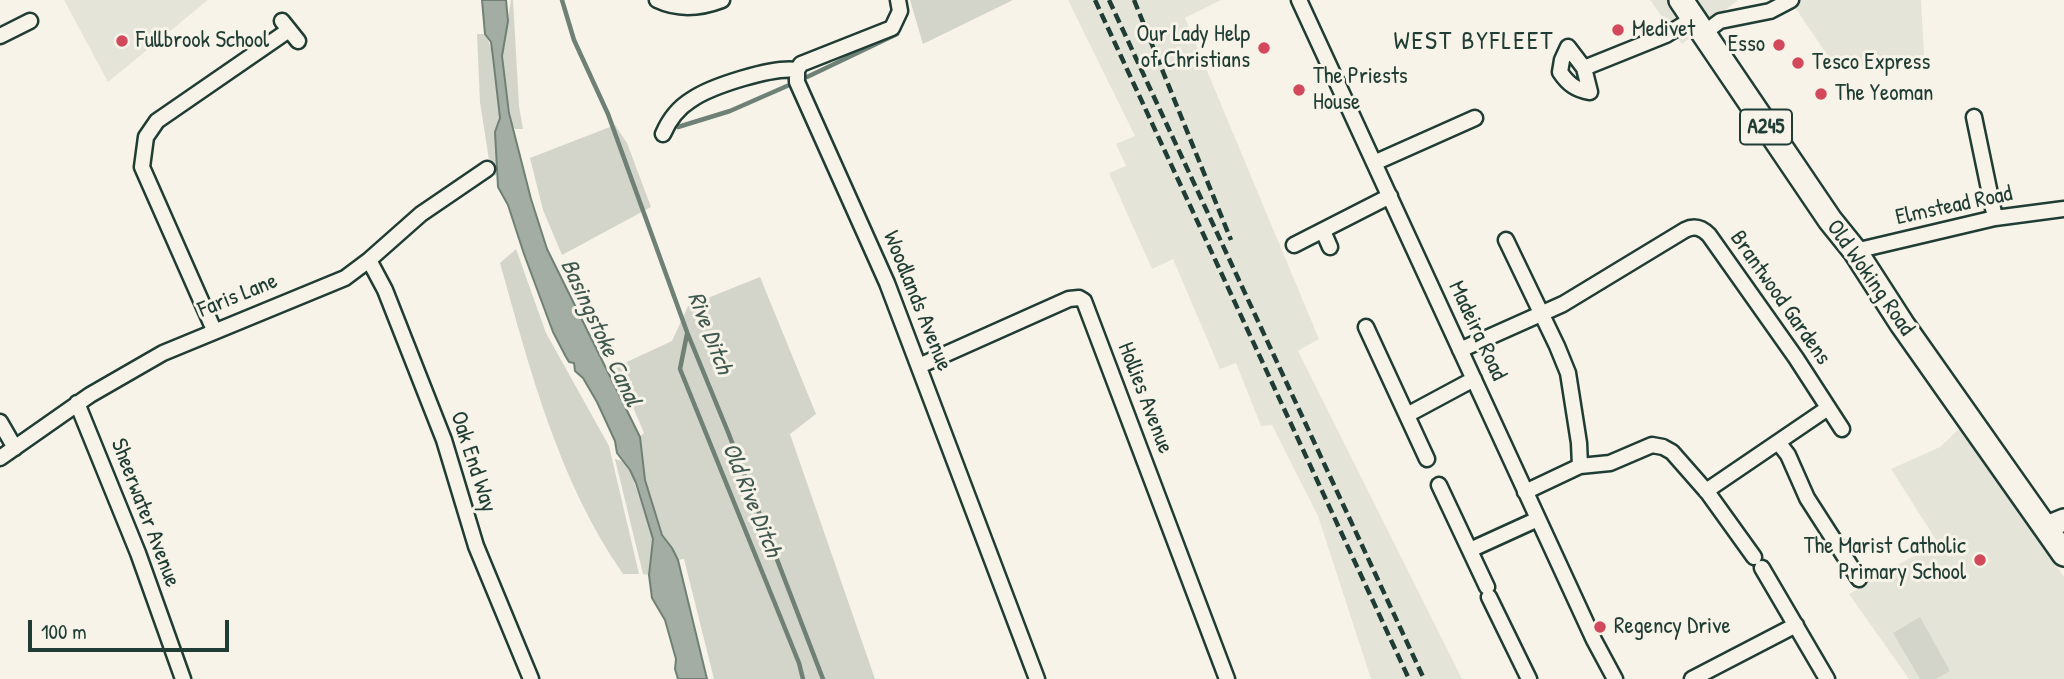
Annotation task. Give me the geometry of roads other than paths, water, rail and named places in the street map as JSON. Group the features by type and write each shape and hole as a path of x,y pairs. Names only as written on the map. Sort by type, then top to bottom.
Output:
{"main road":[{"name":"Old Woking Road","path":"1693,17 1829,220 1855,251 1977,432 2055,523 2064,554"}],"street":[{"path":"657,0 686,7 722,0"},
{"path":"663,134 674,116 696,97 761,73 776,69 797,70 803,63 892,28 900,11 898,0"},
{"name":"Madeira Road","path":"1300,0 1525,492 1615,679"},
{"path":"1584,68 1666,36 1693,17 1720,21 1770,10 1791,0"},
{"path":"0,36 30,21"},
{"path":"214,330 142,167 146,137 156,121 290,31"},
{"name":"Woodlands Avenue","path":"797,70 799,87 887,284 1037,679"},
{"path":"1974,117 1995,218"},
{"path":"1374,163 1475,118"},
{"name":"Faris Lane","path":"0,458 78,403 163,353 345,278 421,214 486,169"},
{"path":"1294,245 1390,196"},
{"name":"Elmstead Road","path":"1855,251 1995,218 2064,209"},
{"name":"Brantwood Gardens","path":"1460,350 1542,314 1599,285 1685,230 1699,228 1709,235 1842,429"},
{"path":"1323,231 1330,247"},
{"path":"1506,240 1568,373 1580,466"},
{"name":"Oak End Way","path":"369,260 384,290 444,440 476,546 531,679"},
{"name":"Hollies Avenue","path":"919,366 1069,299 1084,301 1227,679"},
{"path":"1366,327 1427,459"},
{"path":"1407,415 1474,379"},
{"name":"Sheerwater Avenue","path":"78,403 138,553 183,679"},
{"path":"1706,491 1828,408"},
{"path":"0,422 15,448"},
{"path":"1778,442 1788,455 1807,498 1859,579"},
{"path":"1525,492 1580,466 1610,463 1652,445 1672,452 1706,491 1758,563 1827,679"},
{"path":"1439,485 1529,679"},
{"path":"1470,550 1538,519"},
{"path":"1692,679 1796,625"}],"waterway":[{"name":"Rive Ditch","path":"562,0 574,40 608,114 687,332 823,679"},
{"path":"807,77 897,34"},
{"path":"678,127 730,111 787,86"},
{"name":"Old Rive Ditch","path":"687,334 680,369 799,663 803,679"}],"railway":[{"path":"1095,0 1409,679"},
{"path":"1109,0 1424,679"},
{"path":"1134,0 1231,240"}],"place":[{"name":"Medivet","path":"1618,30"},
{"name":"Fullbrook School","path":"122,41"},
{"name":"Esso","path":"1779,45"},
{"name":"Our Lady Help of Christians","path":"1264,48"},
{"name":"Tesco Express","path":"1798,63"},
{"name":"The Priests House","path":"1299,90"},
{"name":"The Yeoman","path":"1821,94"},
{"name":"The Marist Catholic Primary School","path":"1980,560"},
{"name":"Regency Drive","path":"1600,627"}],"district":[{"name":"WEST BYFLEET","path":"1474,42"}],"water label":[{"name":"Basingstoke Canal","path":"600,333"}]}
